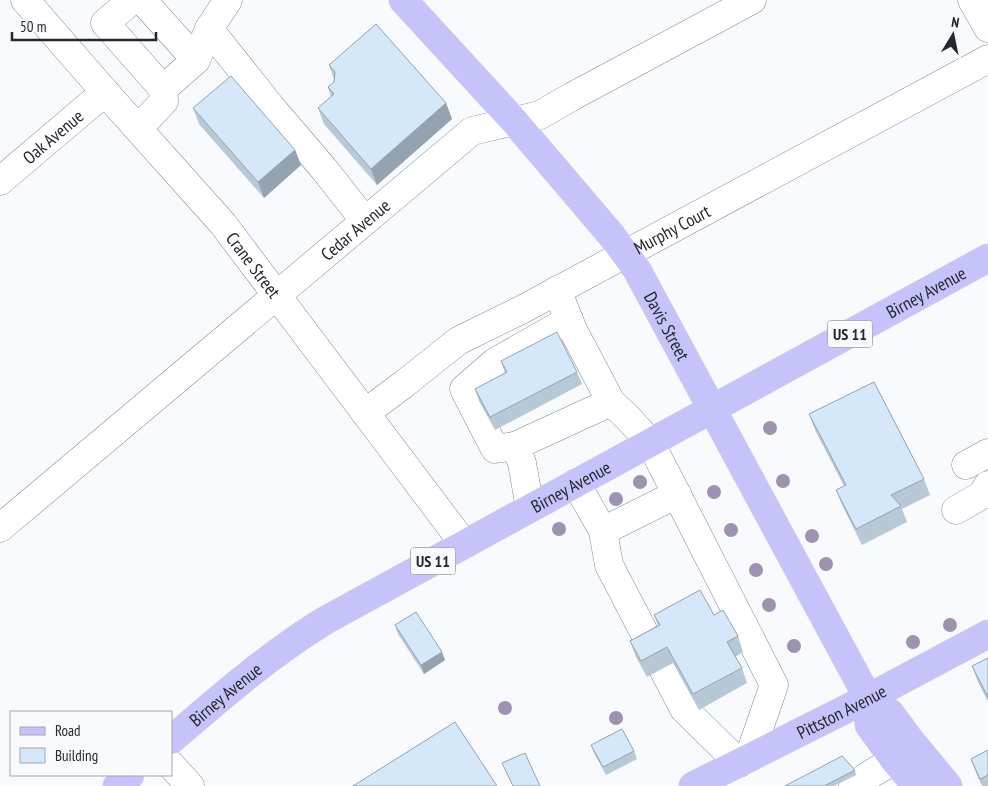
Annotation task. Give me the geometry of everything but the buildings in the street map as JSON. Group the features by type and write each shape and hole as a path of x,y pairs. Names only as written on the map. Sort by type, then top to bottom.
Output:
{"main road":[{"name":"Davis Street","path":"403,0 515,122 625,253 647,288 868,698 869,725 895,761 948,786"},
{"name":"Birney Avenue","path":"172,739 236,684 298,637 464,544 988,258"},
{"name":"Pittston Avenue","path":"700,785 744,760 868,698 988,634"},
{"name":"Davis Street","path":"868,698 890,713 924,776"},
{"path":"117,786 129,776"}],"street":[{"name":"Crane Street","path":"24,0 223,224 464,544"},
{"path":"132,0 105,23 163,89 164,101 138,129"},
{"path":"142,0 196,60"},
{"path":"163,89 196,60 210,29 228,0"},
{"name":"Cedar Avenue","path":"0,528 472,131 540,116 573,96 752,0"},
{"path":"972,0 988,28"},
{"path":"210,29 271,107 365,221"},
{"name":"Murphy Court","path":"366,413 458,341 557,290 988,58"},
{"name":"Oak Avenue","path":"0,181 105,92"},
{"path":"557,290 569,320 611,402 650,442 774,684 744,760 684,709 609,565 603,531 576,483"},
{"path":"569,320 496,362 464,390 495,449 515,446 611,402"},
{"path":"515,446 522,463 530,508"},
{"path":"956,510 982,495 988,485"},
{"path":"603,531 677,494"},
{"path":"853,786 895,761"},
{"path":"172,766 190,786"}]}
